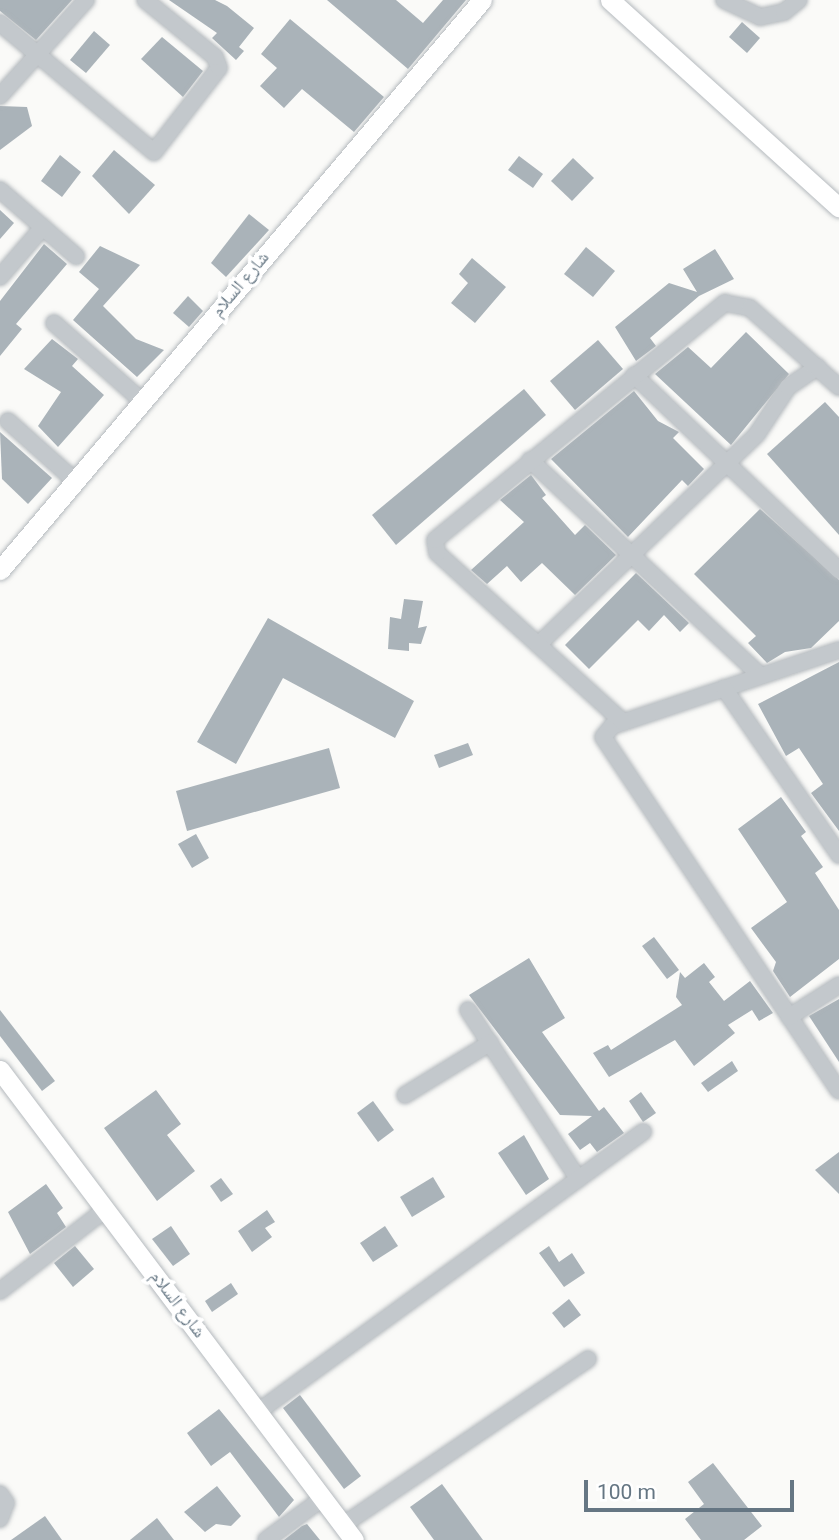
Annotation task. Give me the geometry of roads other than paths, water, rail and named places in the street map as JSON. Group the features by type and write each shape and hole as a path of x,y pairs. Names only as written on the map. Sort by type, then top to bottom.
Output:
{"main road":[{"name":"شارع السلام","path":"3,561 75,481 482,0"},
{"path":"610,0 839,208"},
{"name":"شارع السلام","path":"0,1070 349,1533"}],"street":[{"path":"0,96 86,0"},
{"path":"0,23 146,149 158,150 219,68 215,57 145,0"},
{"path":"724,0 760,17 784,12 799,0"},
{"path":"0,190 76,256"},
{"path":"0,277 43,228"},
{"path":"623,722 538,645 433,543 634,375 731,302 750,308 839,387"},
{"path":"54,323 142,401"},
{"path":"538,645 757,434 781,394 818,367"},
{"path":"634,375 839,570"},
{"path":"8,421 75,481"},
{"path":"530,460 761,676"},
{"path":"839,650 623,722 606,731 605,746 839,1091"},
{"path":"724,688 839,855"},
{"path":"789,1017 839,985"},
{"path":"468,1010 578,1179"},
{"path":"405,1095 490,1043"},
{"path":"259,1411 643,1132"},
{"path":"0,1291 106,1209"},
{"path":"349,1533 588,1359"},
{"path":"0,1493 6,1503 0,1519"},
{"path":"266,1540 323,1498"}]}
